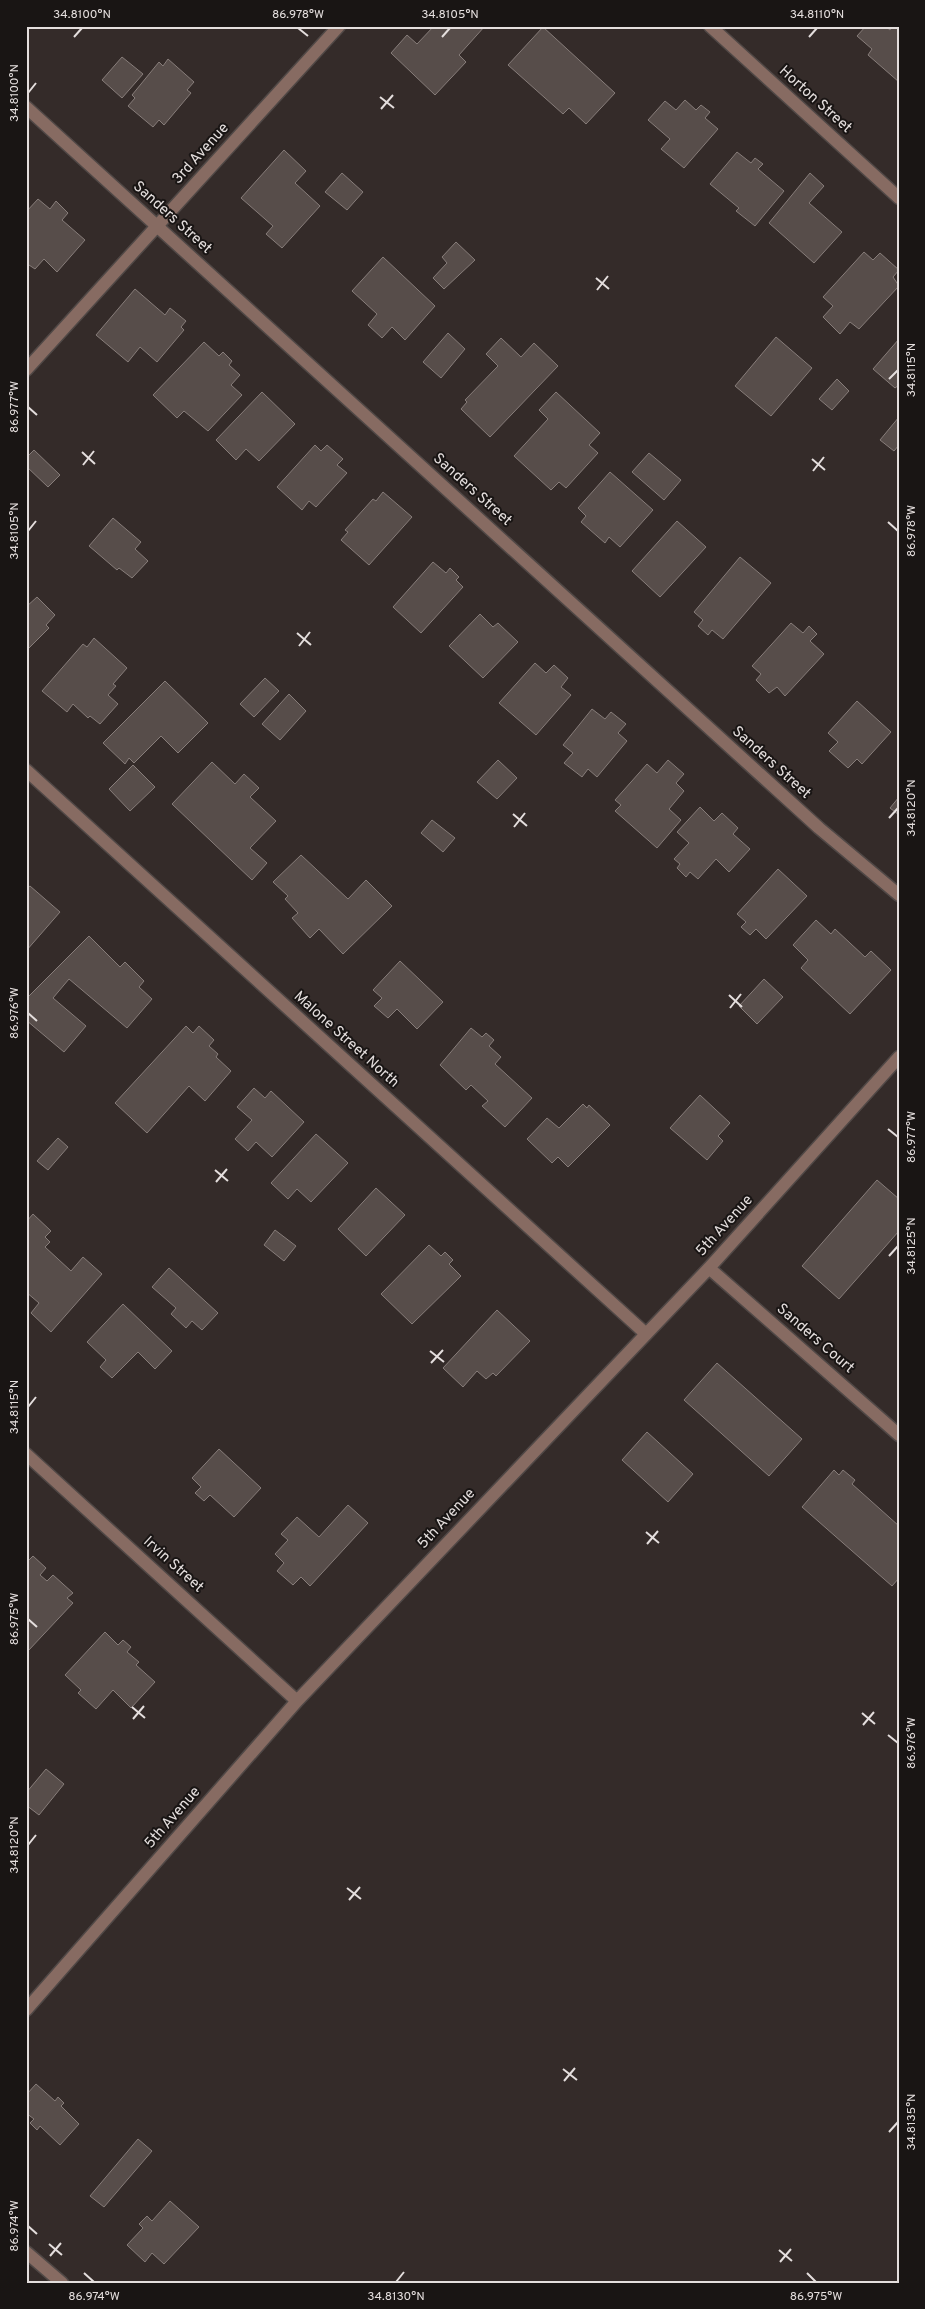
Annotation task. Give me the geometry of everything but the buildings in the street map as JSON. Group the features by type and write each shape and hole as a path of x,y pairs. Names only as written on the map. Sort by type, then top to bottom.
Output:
{"street":[{"name":"3rd Avenue","path":"26,370 339,26"},
{"name":"Horton Street","path":"710,26 899,198"},
{"name":"Sanders Street","path":"26,107 819,828 899,895"},
{"name":"Malone Street North","path":"26,770 645,1334"},
{"name":"5th Avenue","path":"26,2010 297,1701 710,1268 899,1057"},
{"name":"Sanders Court","path":"710,1268 899,1435"},
{"name":"Irvin Street","path":"26,1454 297,1701"},
{"path":"26,2252 62,2283"}]}
